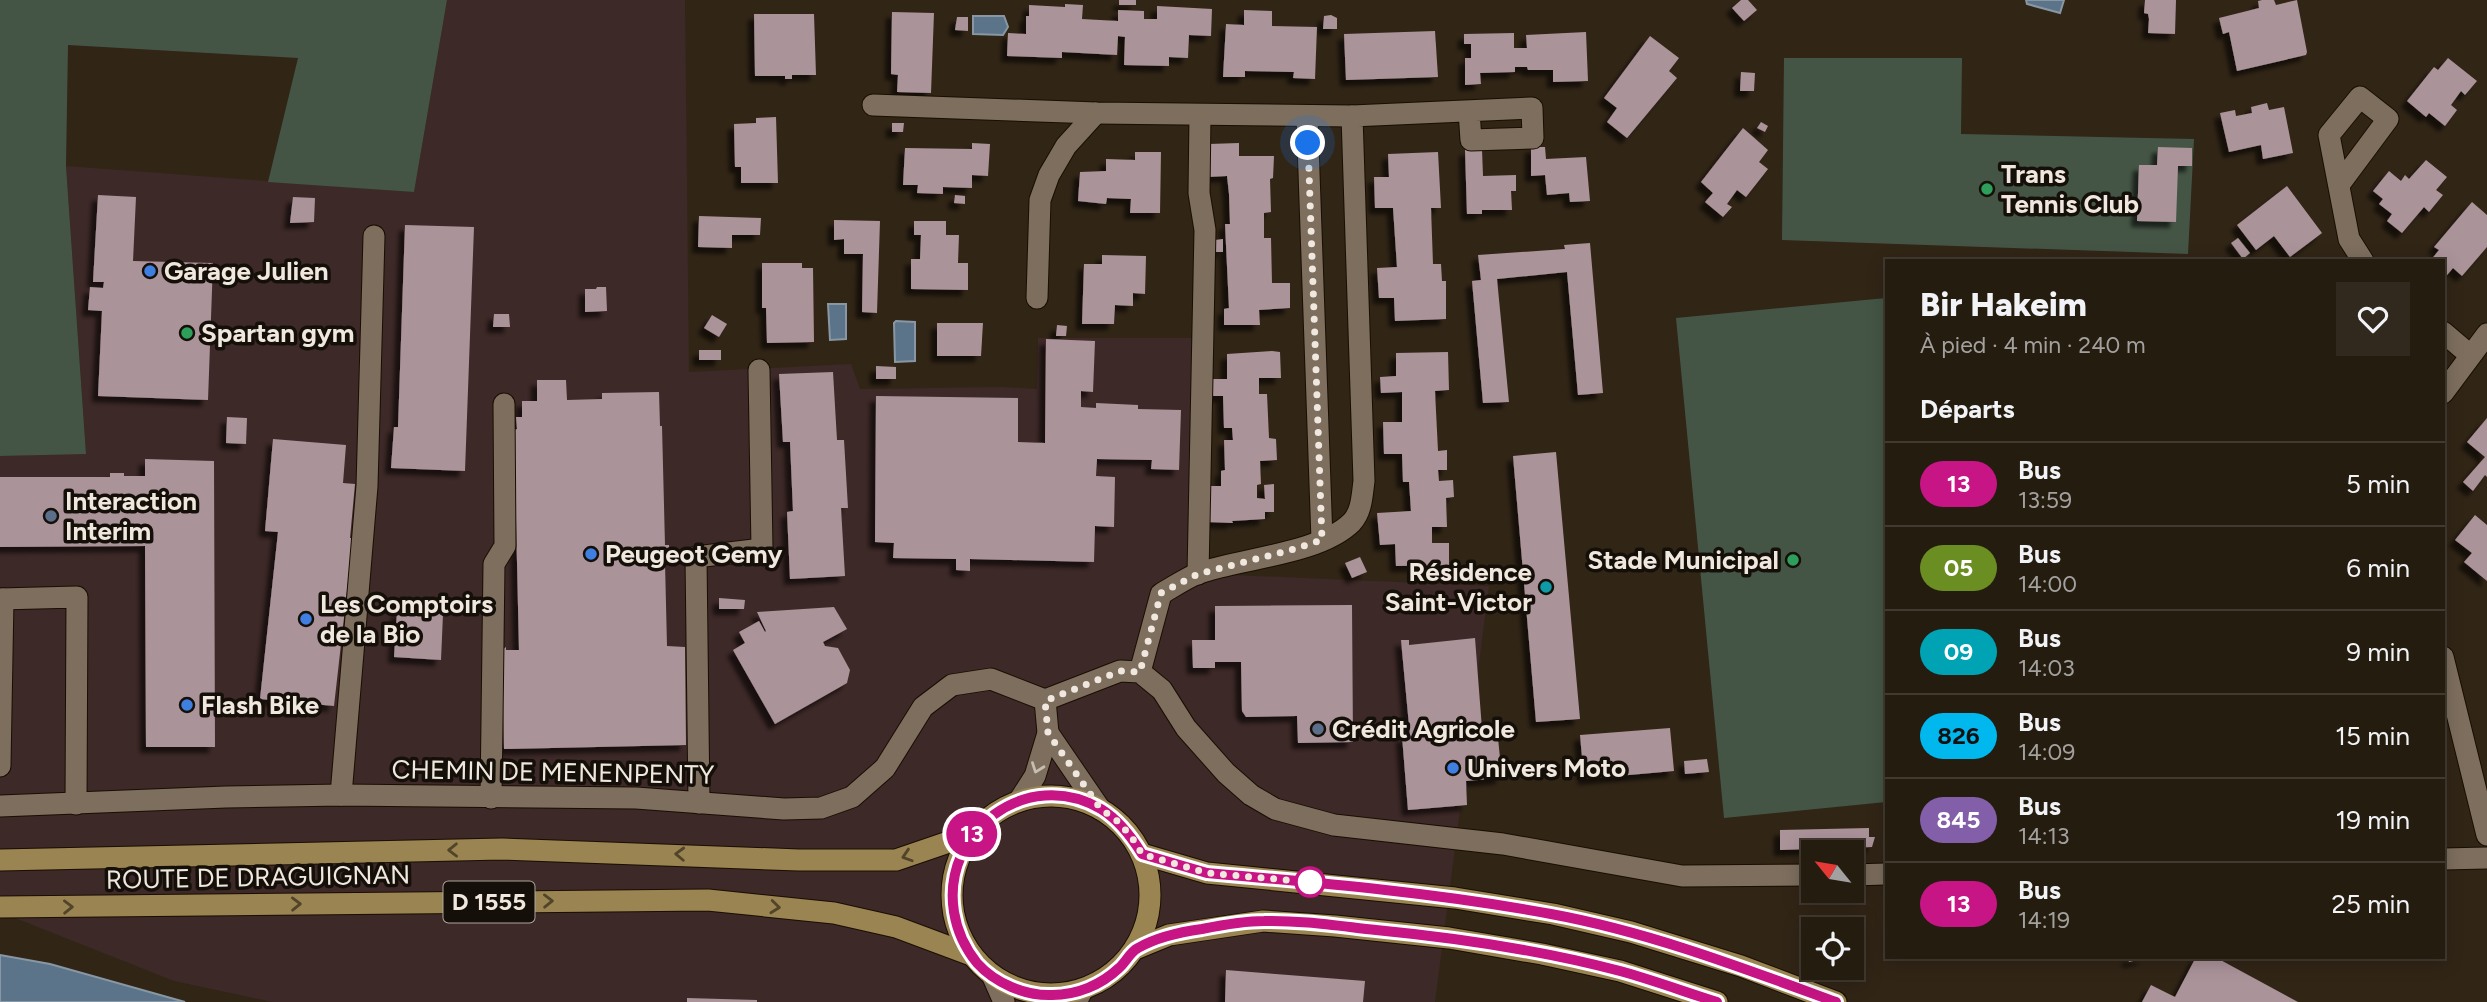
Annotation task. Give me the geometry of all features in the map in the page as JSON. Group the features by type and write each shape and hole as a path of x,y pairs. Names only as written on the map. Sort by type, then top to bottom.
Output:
{"main road":[{"path":"1039,796 1081,800 1100,808 1131,836 1142,854 1150,886 1148,919 1135,949 1120,967 1079,996 1021,991 993,977 971,955 956,927 951,895 957,863 972,834 985,820 1018,801 1039,796"},
{"name":"ROUTE DE DRAGUIGNAN","path":"0,860 502,849 799,860 896,860 972,834"},
{"path":"1142,854 1207,873 1455,898 1553,914 1655,940 1741,966 1836,1002"},
{"name":"ROUTE DE DRAGUIGNAN","path":"0,907 708,900 834,913 896,927 971,955"},
{"path":"1135,949 1169,935 1262,921 1335,926 1449,938 1542,954 1620,971 1717,1002"}],"street":[{"path":"873,105 1200,115 1352,116 1469,111"},
{"path":"1037,298 1040,200 1049,174 1066,146 1096,113"},
{"path":"1198,574 1205,230 1199,193 1200,115"},
{"path":"1307,116 1322,540"},
{"path":"1140,672 1161,593 1198,574 1322,540 1342,530 1354,520 1362,505 1364,481 1352,116"},
{"path":"2339,185 2349,239 2362,259"},
{"path":"341,795 367,486 374,236"},
{"path":"2445,334 2470,355"},
{"path":"2445,390 2487,334"},
{"path":"699,803 696,557 762,549 759,369"},
{"path":"491,798 494,564 505,546 504,404"},
{"path":"0,766 1,599 77,597 76,804"},
{"path":"2445,665 2487,835"},
{"path":"1018,801 1035,776 1048,733 1045,701 1120,671 1140,672 1162,690 1186,728 1226,773 1251,795 1275,809 1334,825 1503,844 1682,876 1801,876"},
{"name":"CHEMIN DE MENENPENTY","path":"0,806 341,795 636,798 784,809 821,808 852,797 885,768 923,706 953,685 991,679 1045,701"},
{"path":"1048,733 1100,808"},
{"path":"2445,859 2487,858"},
{"path":"1864,874 1885,874"},
{"path":"993,977 1004,1002"}],"shaded area":[{"path":"447,0 685,0 689,372 851,364 860,389 1037,389 1038,338 1201,338 1209,574 1489,586 1435,1002 273,1002 174,981 0,912 0,456 86,453 66,166 414,192"}],"green space":[{"path":"0,0 447,0 414,192 268,182 298,58 68,45 66,166 86,454 0,456"},
{"name":"Trans Tennis Club","path":"1784,58 1962,58 1961,134 2194,139 2188,254 1782,240"},
{"name":"Stade Municipal","path":"1885,298 1885,802 1724,818 1676,318"}],"water":[{"path":"2026,0 2064,0 2060,13 2027,4"},
{"path":"973,16 1004,16 1008,27 1003,35 973,34"},
{"path":"828,304 846,304 846,339 830,340"},
{"path":"896,321 915,322 915,361 895,362"},
{"path":"0,955 50,964 185,1002 0,1002"}],"building":[{"path":"1119,0 1136,0 1136,5 1119,5"},
{"path":"1741,0 1748,0 1757,10 1744,21 1732,8"},
{"path":"2145,0 2176,0 2175,34 2148,33 2149,19 2148,14 2144,13"},
{"path":"2274,0 2276,5 2297,0 2306,55 2237,71 2229,32 2223,34 2219,18 2259,8 2258,1"},
{"path":"1065,4 1083,5 1082,19 1118,21 1118,10 1144,11 1144,19 1157,19 1157,6 1212,9 1211,36 1189,35 1188,58 1169,57 1169,66 1124,65 1125,37 1118,36 1117,55 1062,52 1062,58 1007,56 1008,33 1026,34 1029,5 1065,7"},
{"path":"1244,10 1272,11 1272,26 1317,27 1315,79 1293,78 1294,72 1245,71 1245,77 1223,77 1226,24 1244,25"},
{"path":"892,12 934,13 931,93 897,92 898,75 891,74"},
{"path":"754,14 814,14 816,75 792,75 792,79 785,79 785,76 755,76"},
{"path":"1324,16 1337,18 1337,29 1323,29"},
{"path":"957,17 968,17 968,31 955,30"},
{"path":"1435,31 1438,77 1346,80 1344,34"},
{"path":"1586,32 1588,81 1553,82 1553,70 1515,67 1515,72 1480,73 1481,84 1465,85 1465,58 1471,58 1471,44 1464,44 1464,34 1514,33 1514,48 1527,48 1526,35"},
{"path":"1650,36 1679,58 1669,71 1677,78 1627,138 1607,122 1617,108 1604,98"},
{"path":"2448,58 2477,81 2465,95 2461,91 2451,105 2457,110 2445,126 2429,113 2426,117 2407,101 2434,67 2438,70"},
{"path":"1741,72 1755,73 1754,91 1740,91"},
{"path":"2267,103 2269,110 2284,107 2293,153 2263,159 2261,145 2229,152 2220,113 2235,110 2236,116 2252,113 2251,107"},
{"path":"776,117 778,183 741,183 741,167 735,167 734,124 756,123 756,118"},
{"path":"1761,122 1768,126 1765,132 1757,128"},
{"path":"892,123 904,123 903,132 892,132"},
{"path":"1743,128 1768,150 1759,162 1768,169 1746,197 1737,190 1727,204 1732,207 1723,217 1705,202 1713,193 1701,182"},
{"path":"972,143 990,144 988,176 972,175 972,188 943,187 943,194 917,193 918,185 903,185 905,148 972,149"},
{"path":"1239,143 1239,156 1274,156 1273,178 1270,179 1271,212 1264,213 1264,238 1271,238 1272,283 1290,283 1290,308 1259,310 1260,325 1224,325 1224,309 1229,308 1225,224 1230,224 1229,194 1227,176 1208,177 1209,144"},
{"path":"1531,147 1545,147 1546,159 1586,157 1590,201 1570,202 1569,193 1547,195 1545,175 1531,176"},
{"path":"2158,147 2192,148 2192,166 2178,166 2176,222 2137,221 2139,165 2157,165"},
{"path":"1482,149 1483,176 1516,175 1516,191 1511,191 1512,210 1482,210 1482,214 1467,214 1465,150"},
{"path":"1135,152 1161,152 1160,213 1130,213 1131,199 1107,198 1106,204 1078,201 1080,172 1106,171 1106,159 1135,160"},
{"path":"1438,152 1441,208 1431,208 1433,264 1441,264 1442,281 1446,281 1446,319 1395,321 1394,298 1379,298 1377,268 1397,267 1393,208 1375,208 1374,177 1389,177 1388,154"},
{"path":"2426,160 2447,177 2436,190 2443,195 2429,212 2424,207 2402,233 2387,221 2392,214 2379,204 2383,199 2373,191 2389,171 2401,181 2405,175 2409,179"},
{"path":"2287,186 2322,233 2290,257 2274,236 2256,250 2237,225"},
{"path":"98,195 136,197 133,261 213,263 208,400 98,396 102,311 88,310 90,287 103,288 104,282 93,282"},
{"path":"955,195 965,196 965,204 954,203"},
{"path":"293,197 315,198 314,222 290,223"},
{"path":"2472,202 2487,215 2487,247 2462,276 2453,268 2445,278 2445,259 2432,259 2439,250 2434,247"},
{"path":"699,216 761,218 760,235 732,235 732,248 698,247"},
{"path":"834,220 880,221 877,313 862,312 863,254 844,254 844,239 834,240"},
{"path":"914,221 946,221 946,235 959,235 958,263 968,263 968,290 911,289 911,259 920,259 921,235 914,235"},
{"path":"405,225 474,227 465,471 391,468 394,427 398,427"},
{"path":"2238,238 2250,253 2243,259 2231,243"},
{"path":"1223,239 1223,252 1215,252 1215,240"},
{"path":"1590,243 1603,393 1578,395 1567,272 1497,279 1509,402 1483,403 1472,281 1481,280 1478,255 1565,249 1564,245"},
{"path":"1102,255 1146,256 1145,294 1133,293 1133,306 1115,305 1114,324 1082,324 1084,264 1102,264"},
{"path":"762,263 802,263 802,268 813,268 814,342 767,343 766,308 762,308"},
{"path":"606,287 607,311 585,312 585,289"},
{"path":"494,314 509,314 510,327 493,327"},
{"path":"712,315 727,324 719,337 704,328"},
{"path":"937,323 983,323 981,356 937,356"},
{"path":"1057,325 1067,326 1066,336 1056,336"},
{"path":"1046,339 1095,341 1093,392 1081,391 1081,407 1096,408 1096,403 1138,405 1138,409 1181,410 1179,470 1151,469 1152,460 1097,459 1096,476 1115,477 1114,527 1095,526 1094,562 970,559 970,571 956,570 956,559 893,558 894,543 875,542 876,396 1018,398 1018,442 1045,443"},
{"path":"699,350 721,350 721,360 699,360"},
{"path":"1280,352 1281,378 1259,378 1259,394 1267,394 1269,438 1276,439 1277,460 1260,461 1261,484 1257,485 1257,498 1265,499 1264,485 1274,484 1274,512 1265,512 1265,519 1232,521 1233,523 1207,522 1208,486 1221,486 1221,471 1225,470 1224,440 1233,440 1232,428 1224,428 1223,396 1209,396 1210,379 1227,379 1227,354"},
{"path":"1448,352 1449,390 1435,391 1438,451 1447,450 1447,470 1438,470 1439,481 1453,480 1454,497 1446,498 1447,527 1432,527 1432,543 1449,543 1449,565 1396,566 1395,544 1380,545 1377,513 1411,511 1409,482 1403,482 1402,454 1384,454 1383,422 1402,422 1402,392 1381,393 1380,377 1396,376 1396,353"},
{"path":"876,366 896,367 896,379 876,379"},
{"path":"833,372 837,440 844,440 848,508 841,508 845,576 790,579 787,512 793,511 790,442 783,442 779,374"},
{"name":"Peugeot Gemy","path":"537,380 566,380 567,400 602,399 602,393 659,392 665,545 669,545 670,563 665,563 667,646 685,647 686,745 504,749 502,650 506,647 506,650 519,650 514,430 517,429 516,417 522,417 522,401 537,401"},
{"path":"227,417 247,418 246,444 226,443"},
{"path":"2487,418 2487,477 2485,475 2473,491 2463,482 2485,457 2467,442"},
{"name":"Les Comptoirs de la Bio","path":"273,439 346,445 343,483 355,484 350,538 353,538 334,706 260,699 278,532 265,531"},
{"name":"Résidence Saint-Victor","path":"1556,452 1580,719 1536,722 1513,456"},
{"path":"145,459 214,461 215,747 146,747 145,546 0,547 0,477 110,477 110,473 145,476"},
{"path":"2475,515 2487,525 2487,581 2464,562 2472,553 2455,540"},
{"path":"1360,557 1367,572 1352,578 1345,563"},
{"path":"719,598 745,600 744,609 719,609"},
{"path":"1352,605 1353,742 1298,743 1297,716 1246,717 1242,711 1241,662 1215,662 1215,668 1193,668 1192,640 1215,640 1215,606"},
{"path":"834,607 847,629 823,642 825,646 838,648 850,670 847,683 775,724 733,650 745,643 739,632 759,621 766,631 757,612"},
{"path":"397,611 443,614 441,660 394,657"},
{"path":"1475,638 1482,729 1497,728 1502,778 1466,781 1467,805 1408,810 1402,736 1410,736 1401,640 1409,640 1409,645"},
{"path":"1670,728 1674,771 1584,779 1580,735"},
{"path":"1707,759 1709,772 1685,774 1684,761"},
{"path":"1869,828 1869,837 1875,837 1872,847 1864,847 1864,840 1801,840 1801,849 1780,850 1780,830"},
{"path":"2195,959 2219,959 2298,1002 2142,1002 2151,985 2175,997"},
{"path":"1226,970 1365,981 1363,1002 1225,1002"},
{"path":"687,998 757,1000 757,1002 687,1002"}],"bus line":[{"name":"13","path":"1717,1002 1620,971 1542,954 1449,938 1262,921 1169,935 1135,949 1120,967 1102,981 1082,991 1051,995 1021,991 993,977 971,955 956,927 951,895 957,863 972,834 985,820 1018,801 1039,796 1060,796 1081,800 1100,808 1131,836 1142,854 1185,868 1207,873 1455,898 1553,914 1631,932 1741,966 1836,1002"}],"place":[{"name":"Trans Tennis Club","path":"1987,189"},
{"name":"Garage Julien","path":"150,271"},
{"name":"Spartan gym","path":"187,333"},
{"name":"Interaction Interim","path":"51,516"},
{"name":"Peugeot Gemy","path":"591,554"},
{"name":"Stade Municipal","path":"1793,560"},
{"name":"Résidence Saint-Victor","path":"1546,587"},
{"name":"Les Comptoirs de la Bio","path":"306,619"},
{"name":"Flash Bike","path":"187,705"},
{"name":"Crédit Agricole","path":"1318,729"},
{"name":"Univers Moto","path":"1453,768"}],"route":[{"path":"1308,143 1322,540 1198,574 1161,593 1140,672 1120,671 1045,701 1048,733 1100,808 1131,836 1142,854 1207,873 1310,882"}]}
